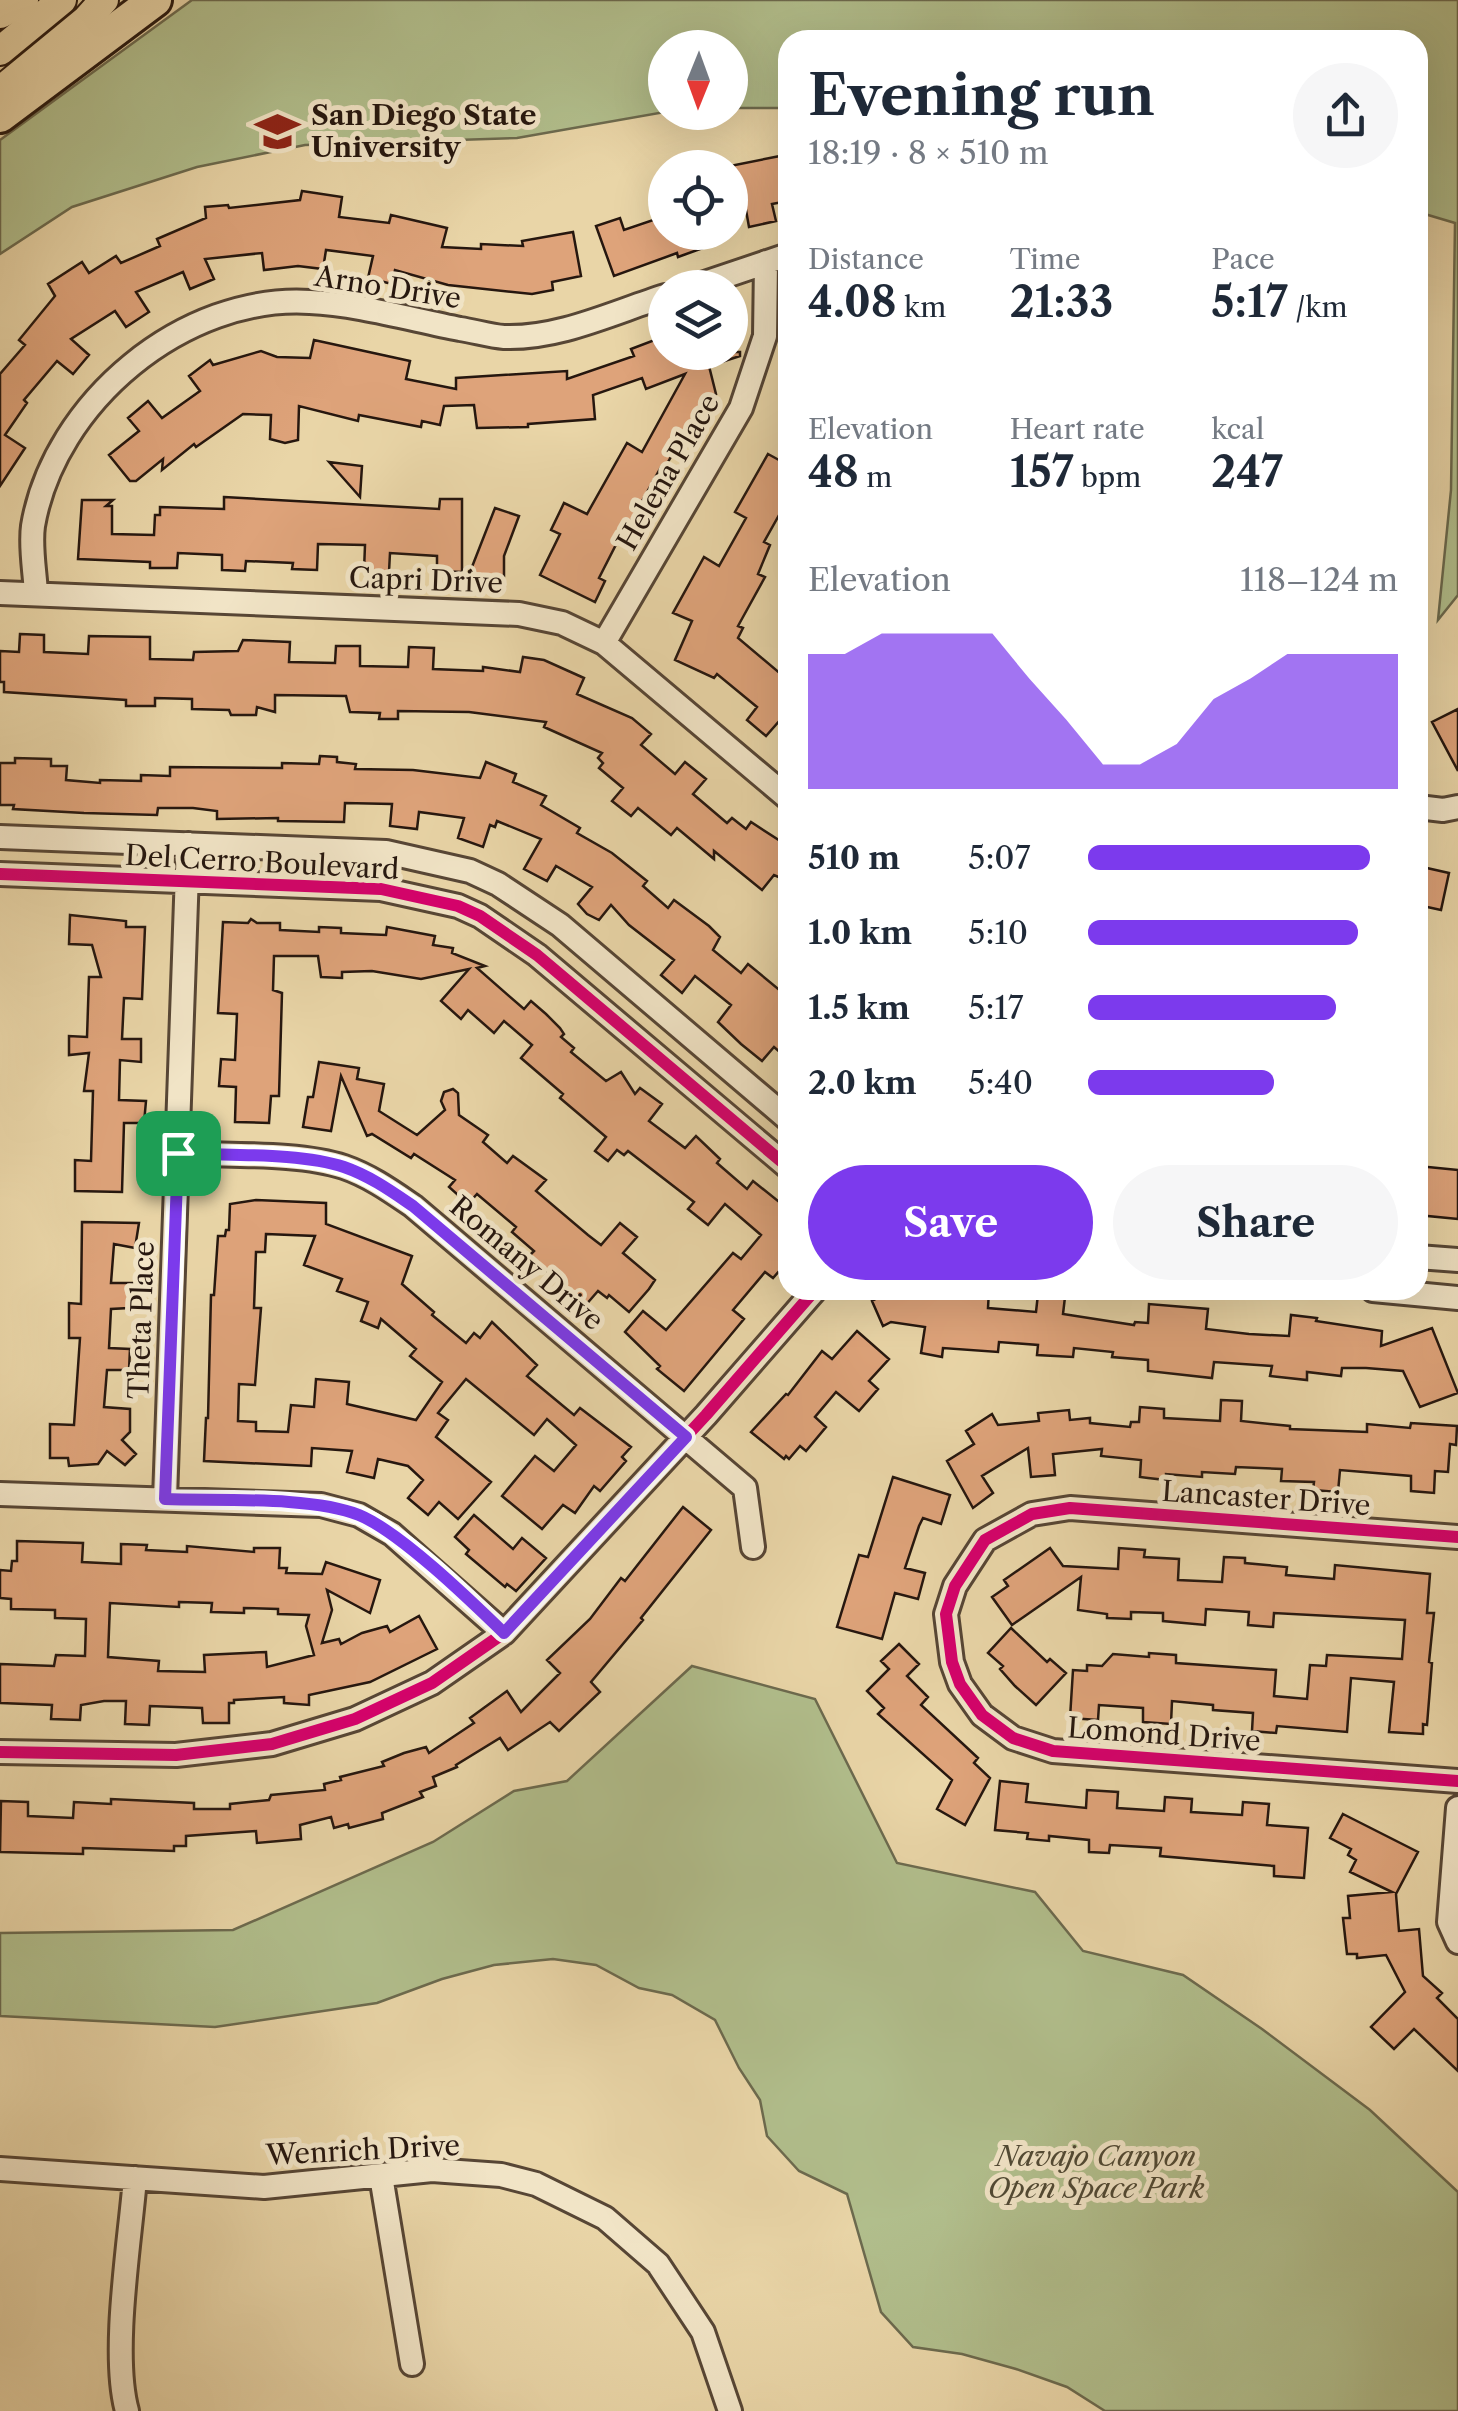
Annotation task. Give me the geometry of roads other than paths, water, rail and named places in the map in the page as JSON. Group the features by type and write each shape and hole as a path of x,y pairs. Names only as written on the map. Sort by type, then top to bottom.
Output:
{"highway":[{"path":"0,12 22,0"},
{"path":"0,116 155,0"}],"main road":[{"path":"0,50 62,0"},
{"path":"4,86 86,20 104,0"}],"street":[{"path":"744,270 777,259"},
{"name":"Helena Place","path":"604,643 742,408 765,336 777,259"},
{"name":"Arno Drive","path":"36,594 32,528 47,478 68,435 97,397 150,349 221,314 273,304 311,302 504,337 558,331 648,302"},
{"name":"Capri Drive","path":"0,593 520,614 562,623 604,643 778,790"},
{"path":"1428,807 1458,808"},
{"name":"Del Cerro Boulevard","path":"0,838 386,852 470,872 498,884 560,925 778,1110"},
{"name":"Theta Place","path":"165,1499 188,844"},
{"name":"Del Cerro Boulevard","path":"0,874 382,888 458,906 538,954 778,1159"},
{"name":"Romany Drive","path":"178,1153 314,1161 342,1167 378,1182 413,1206 745,1488 753,1547"},
{"path":"1428,1258 1458,1260"},
{"path":"1428,1295 1458,1298"},
{"path":"0,1752 176,1755 272,1744 355,1718 432,1683 504,1633 686,1437 806,1300"},
{"path":"0,1494 321,1506 359,1516 392,1534 504,1633"},
{"name":"Lancaster Drive","path":"1070,1508 1458,1537"},
{"name":"Lomond Drive","path":"1070,1508 1032,1514 985,1540 955,1586 946,1614 952,1662 960,1684 982,1715 1012,1738 1053,1751 1458,1781"},
{"path":"1458,1808 1448,1922 1458,1942"},
{"name":"Wenrich Drive","path":"0,2169 264,2187 432,2170 501,2176 536,2184 605,2218 658,2264 704,2332 730,2411"},
{"path":"380,2176 412,2364"},
{"path":"127,2411 122,2394 121,2347 135,2178"}],"place":[{"name":"San Diego State University","path":"278,131"}],"park label":[{"name":"Navajo Canyon Open Space Park","path":"1096,2172"}]}
